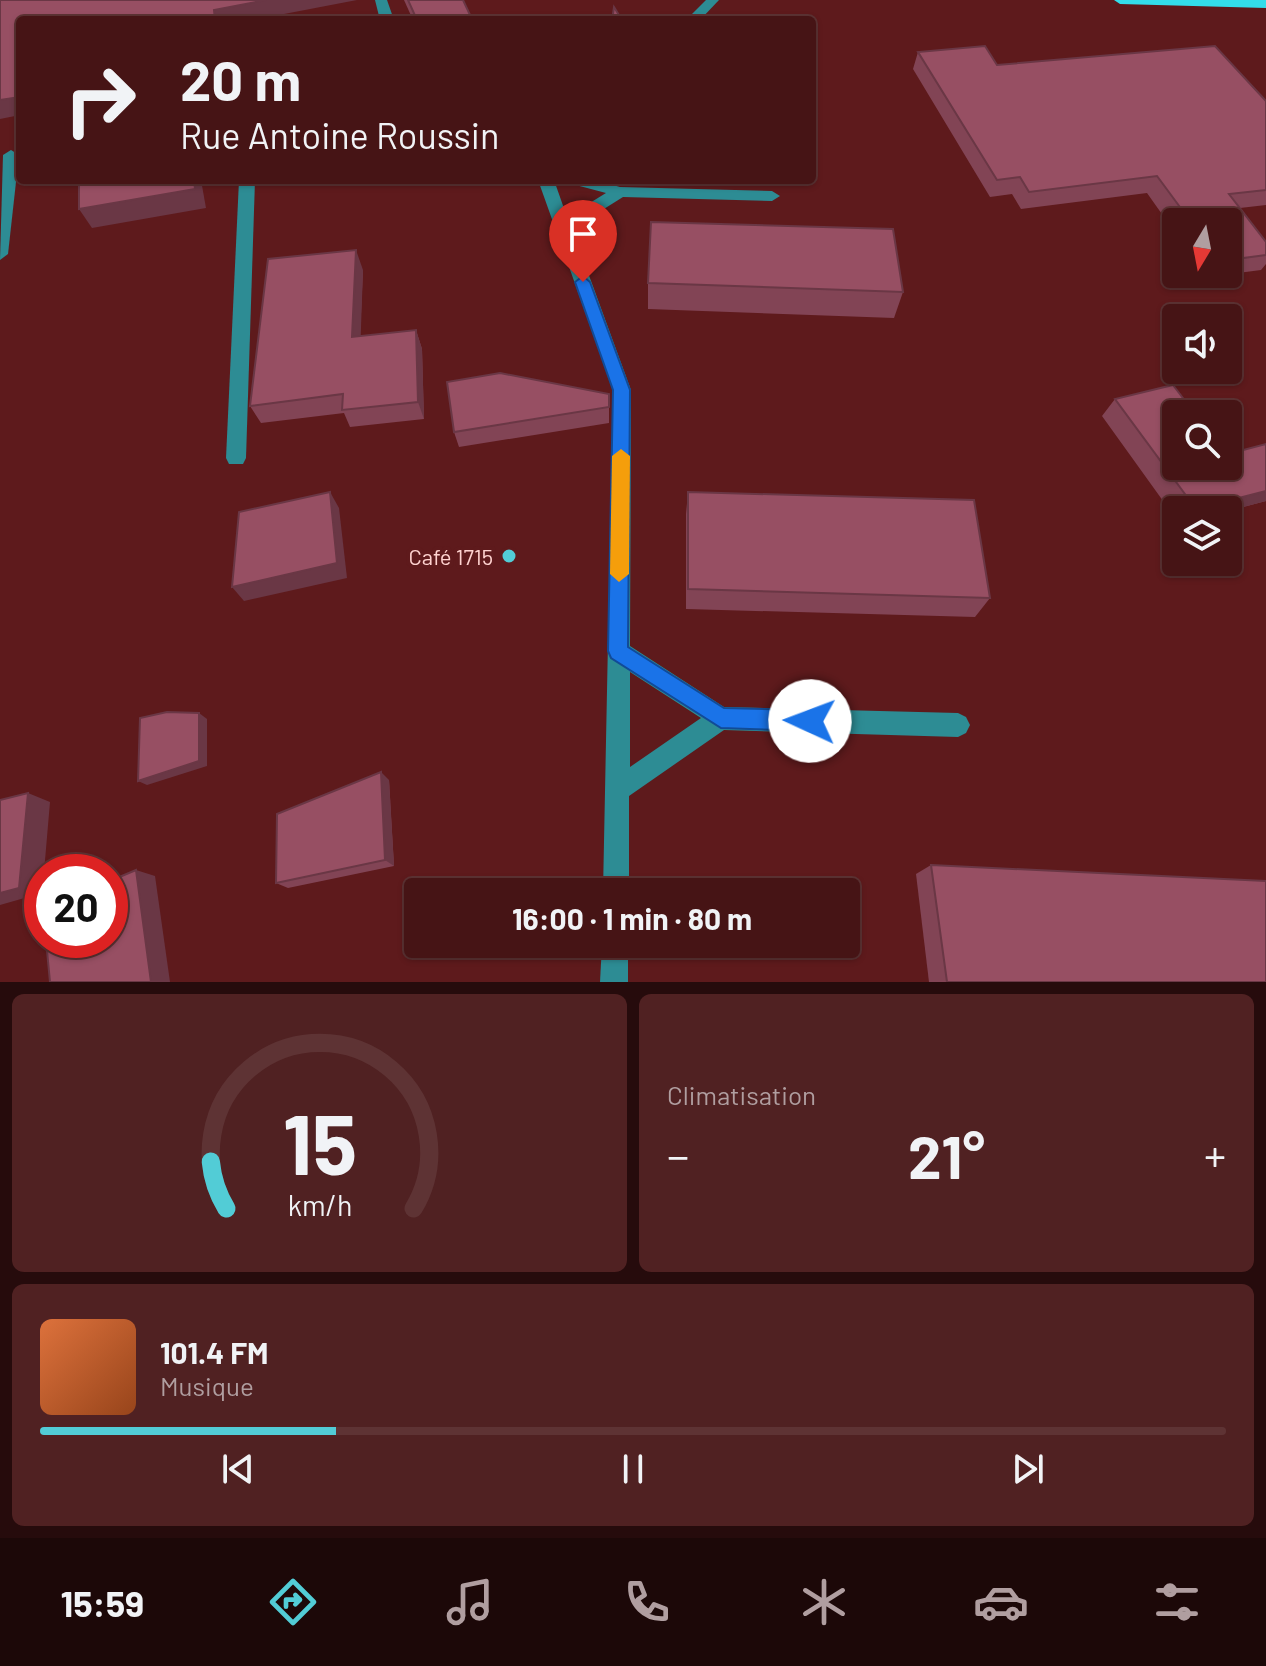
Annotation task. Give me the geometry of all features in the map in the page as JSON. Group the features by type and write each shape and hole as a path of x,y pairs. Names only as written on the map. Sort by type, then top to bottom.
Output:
{"main road":[{"path":"1120,0 1266,4"}],"street":[{"path":"697,16 713,0"},
{"path":"0,254 10,155"},
{"path":"236,458 247,184"},
{"path":"547,184 622,390 616,878"},
{"path":"591,184 620,192 772,196"},
{"path":"563,227 620,192"},
{"path":"618,651 721,718 958,725"},
{"path":"617,790 721,718"},
{"path":"614,982 615,958"}],"building":[{"path":"0,0 266,0 214,10 215,16 16,16 16,98 0,100"},
{"path":"408,0 463,0 471,16 415,16"},
{"path":"985,46 997,65 1215,46 1266,101 1266,190 1229,194 1240,208 1181,208 1157,176 1029,192 1020,177 997,180 918,52"},
{"path":"79,184 194,184 195,189 79,209"},
{"path":"1242,211 1266,242 1266,255 1242,258"},
{"path":"651,222 893,229 903,292 648,283"},
{"path":"356,250 352,337 416,330 418,402 342,410 343,394 250,406 268,259"},
{"path":"500,373 609,394 609,407 454,432 447,382"},
{"path":"1173,385 1184,400 1162,400 1162,463 1115,399"},
{"path":"1266,444 1266,491 1242,497 1186,496 1175,480 1242,480 1242,450"},
{"path":"330,492 337,563 232,587 239,512"},
{"path":"688,492 974,500 990,598 688,589"},
{"path":"167,712 199,713 199,761 138,781 140,718"},
{"path":"381,772 385,860 276,883 277,814"},
{"path":"28,793 19,888 0,893 0,800"},
{"path":"931,865 1266,881 1266,982 947,982"},
{"path":"136,870 151,982 50,982 48,958 128,958 128,873"}],"slow traffic":[{"path":"619,574 621,456"}],"place":[{"name":"Café 1715","path":"509,556"}],"route":[{"path":"583,282 622,390 618,651 721,718 810,721"}]}
